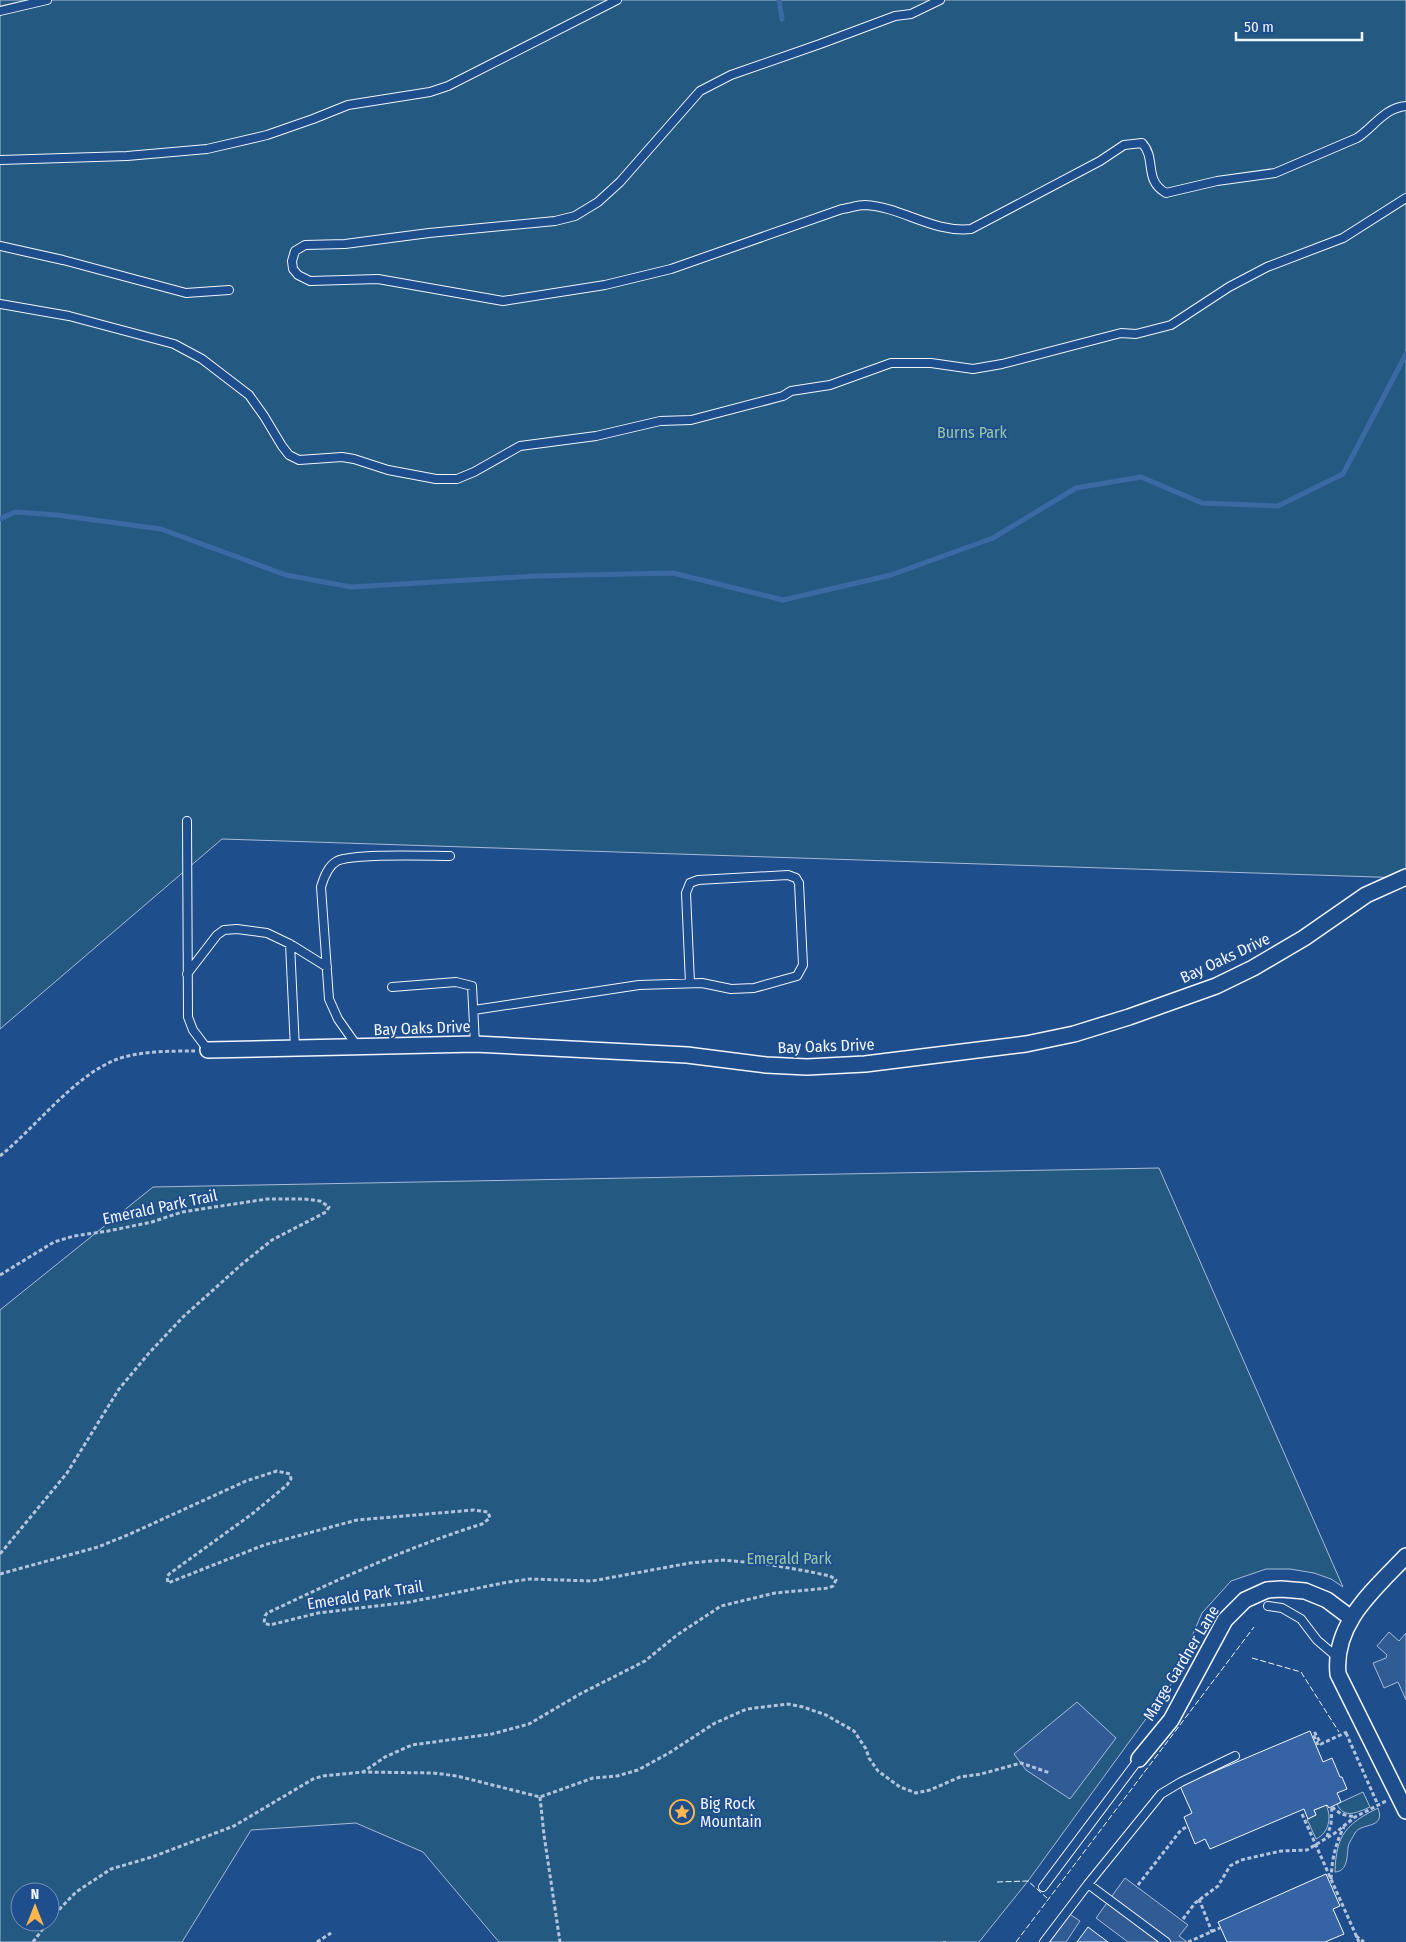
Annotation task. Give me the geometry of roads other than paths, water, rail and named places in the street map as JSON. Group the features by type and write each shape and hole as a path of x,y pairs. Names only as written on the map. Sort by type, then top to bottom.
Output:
{"street":[{"name":"Bay Oaks Drive","path":"208,1050 476,1044 687,1055 766,1065 807,1067 865,1064 1026,1044 1074,1034 1129,1017 1216,986 1253,968 1304,938 1366,895 1406,877"},
{"path":"1406,1556 1369,1595 1346,1625 1338,1658 1338,1674 1406,1811"},
{"name":"Marge Gardner Lane","path":"1139,1759 1171,1720 1225,1620 1244,1600 1267,1590 1305,1591 1327,1600 1351,1618"}],"lane":[{"path":"0,10 47,0"},
{"path":"0,160 127,156 198,149 267,135 348,105 430,92 448,86 617,0"},
{"path":"940,0 911,14 895,16 731,75 700,91 620,182 598,202 575,216 555,222 429,233 345,244 305,245 295,251 292,261 293,269 298,275 310,281 378,279 504,301 605,285 671,269 842,209 863,205 877,207 956,230 971,229 1100,162 1124,145 1132,142 1142,143 1146,147 1150,155 1153,181 1158,189 1166,193 1217,181 1275,173 1357,138 1369,131 1382,115 1390,110 1406,106"},
{"path":"0,304 69,316 174,344 202,360 249,395 282,446 289,455 299,460 342,457 413,476 457,479 474,472 520,446 596,436 660,421 691,420 783,396 791,391 830,385 891,363 931,363 973,369 1002,364 1121,333 1136,334 1156,330 1171,325 1229,287 1266,268 1343,238 1406,198"},
{"path":"0,246 63,260 186,293 229,290"},
{"path":"187,821 188,1017 193,1030 208,1050"},
{"path":"359,1048 338,1019 329,999 321,887 326,873 337,861 353,857 450,856"},
{"path":"474,1010 639,985 702,983 731,989 754,988 797,976 803,965 799,883 796,878 788,875 698,880 690,883 686,893 690,983"},
{"path":"187,974 216,936 224,930 237,929 267,933 290,944 327,967"},
{"path":"290,944 294,1049"},
{"path":"392,987 456,982 472,986 476,1044"},
{"path":"1268,1606 1282,1608 1301,1619 1317,1640 1338,1658"},
{"path":"1044,1942 1161,1794 1181,1782 1235,1756"},
{"name":"Marge Gardner Lane","path":"1043,1887 1139,1759"},
{"path":"1088,1884 1166,1942"}],"waterway":[{"path":"779,0 782,19"},
{"path":"0,519 15,512 57,515 161,529 286,575 351,587 536,576 673,573 783,600 891,575 993,538 1076,488 1141,477 1202,503 1278,506 1343,474 1406,354"}],"place":[{"name":"Big Rock Mountain","path":"682,1812"}],"park label":[{"name":"Burns Park","path":"972,432"},
{"name":"Emerald Park","path":"789,1558"}]}
